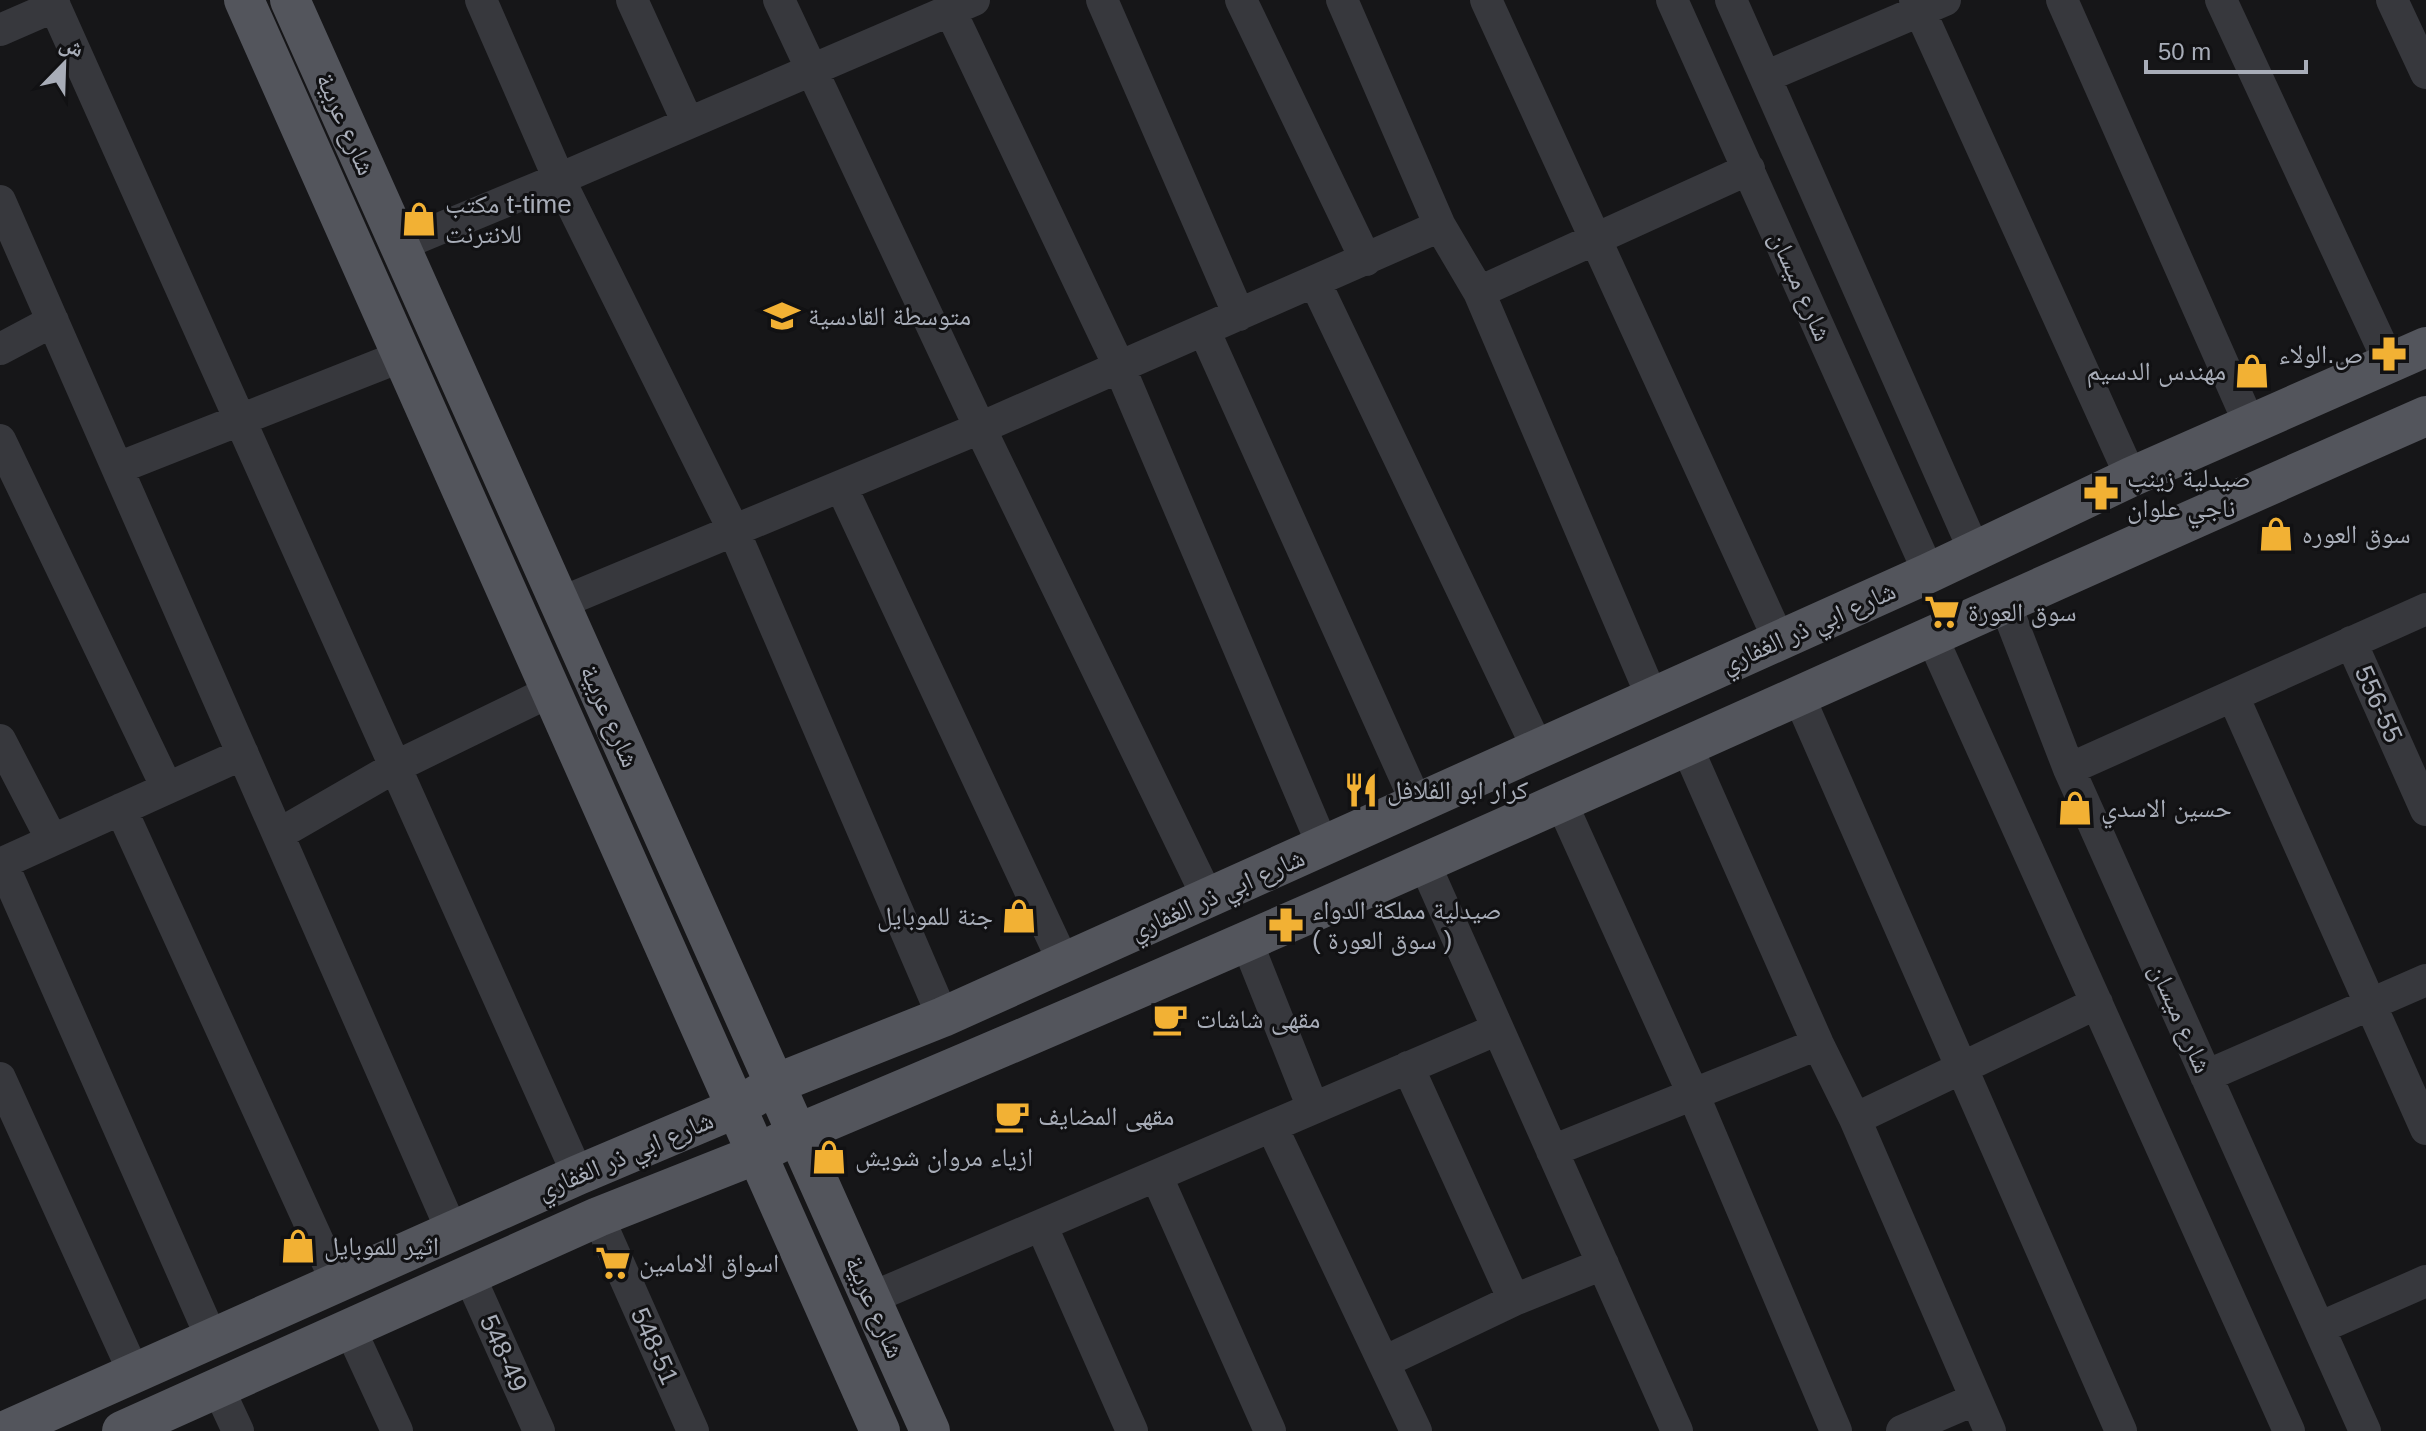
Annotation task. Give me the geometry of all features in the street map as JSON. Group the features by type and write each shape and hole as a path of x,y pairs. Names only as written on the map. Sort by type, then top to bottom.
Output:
{"main road":[{"name":"شارع عربية","path":"244,0 880,1431"},
{"name":"شارع عربية","path":"290,0 930,1431"},
{"name":"شارع ابي ذر الغفاري","path":"2,1429 736,1108 775,1084 943,1017 1064,963 1929,573 2131,477 2426,347"},
{"name":"شارع ابي ذر الغفاري","path":"138,1424 598,1217 757,1154 797,1134 1425,865 2004,601 2426,416"},
{"path":"1458,785 1481,839"},
{"path":"134,1373 138,1424"}],"street":[{"path":"481,0 559,179 734,531 943,1017"},
{"path":"632,0 688,123"},
{"path":"779,0 980,428 1208,898"},
{"path":"1102,0 1239,315"},
{"path":"1241,0 1366,260"},
{"path":"1342,0 1440,226 1479,292 1652,697"},
{"path":"1486,0 1779,640"},
{"name":"شارع ميسان","path":"1672,0 1929,573"},
{"name":"شارع ميسان","path":"1731,0 1974,550"},
{"path":"2062,0 2250,425"},
{"path":"2221,0 2390,364"},
{"path":"2392,0 2426,73"},
{"path":"0,30 54,3 578,1175"},
{"path":"1765,77 1927,4 2131,477"},
{"path":"400,245 962,5 1323,846"},
{"path":"1479,292 1749,169"},
{"path":"0,201 452,1231"},
{"path":"560,603 980,428 1440,226"},
{"path":"1315,282 1538,749"},
{"path":"0,349 53,321"},
{"path":"1204,330 1417,804"},
{"path":"118,468 402,356"},
{"path":"0,440 167,788"},
{"path":"841,486 1064,963"},
{"name":"شارع ميسان","path":"2004,601 2069,769 2365,1431"},
{"path":"2069,769 2426,609"},
{"path":"1931,635 2289,1431"},
{"name":"556-55","path":"2351,642 2426,810"},
{"path":"279,834 397,766 551,691"},
{"path":"2233,696 2426,1129"},
{"path":"1799,697 2121,1431"},
{"path":"0,740 52,840"},
{"path":"1686,745 1818,1044 1855,1119 1990,1431"},
{"path":"212,1339 1,863 243,754"},
{"path":"1561,802 1694,1096 1836,1431"},
{"path":"121,809 337,1283"},
{"path":"1425,865 1677,1431"},
{"path":"1246,940 1313,1108"},
{"path":"2206,1076 2426,980"},
{"path":"1855,1119 2097,1003"},
{"path":"871,1298 1498,1029"},
{"path":"1552,1151 1818,1044"},
{"path":"1408,1067 1514,1300"},
{"path":"0,1078 134,1373"},
{"path":"1272,1127 1384,1362 1409,1429"},
{"path":"1157,1177 1270,1431"},
{"name":"548-51","path":"598,1217 693,1431"},
{"path":"1042,1227 1132,1431"},
{"path":"1384,1362 1514,1300 1603,1264"},
{"name":"548-49","path":"469,1275 539,1431"},
{"path":"2319,1328 2426,1281"},
{"path":"350,1329 397,1431"},
{"path":"218,1388 238,1431"},
{"path":"1902,1431 1976,1399"}],"place":[{"name":"مكتب t-time للانترنت","path":"419,219"},
{"name":"متوسطة القادسية","path":"782,316"},
{"name":"ص.الولاء","path":"2389,354"},
{"name":"مهندس الدسيم","path":"2252,371"},
{"name":"صيدلية زينب ناجي علوان","path":"2101,493"},
{"name":"سوق العوره","path":"2276,534"},
{"name":"سوق العورة","path":"1942,612"},
{"name":"كرار ابو الفلافل","path":"1361,790"},
{"name":"حسين الاسدي","path":"2075,808"},
{"name":"جنة للموبايل","path":"1019,916"},
{"name":"صيدلية مملكة الدواء ( سوق العورة )","path":"1286,925"},
{"name":"مقهى شاشات","path":"1170,1019"},
{"name":"مقهى المضايف","path":"1012,1116"},
{"name":"ازياء مروان شويش","path":"829,1157"},
{"name":"اثير للموبايل","path":"298,1246"},
{"name":"اسواق الامامين","path":"613,1263"}]}
